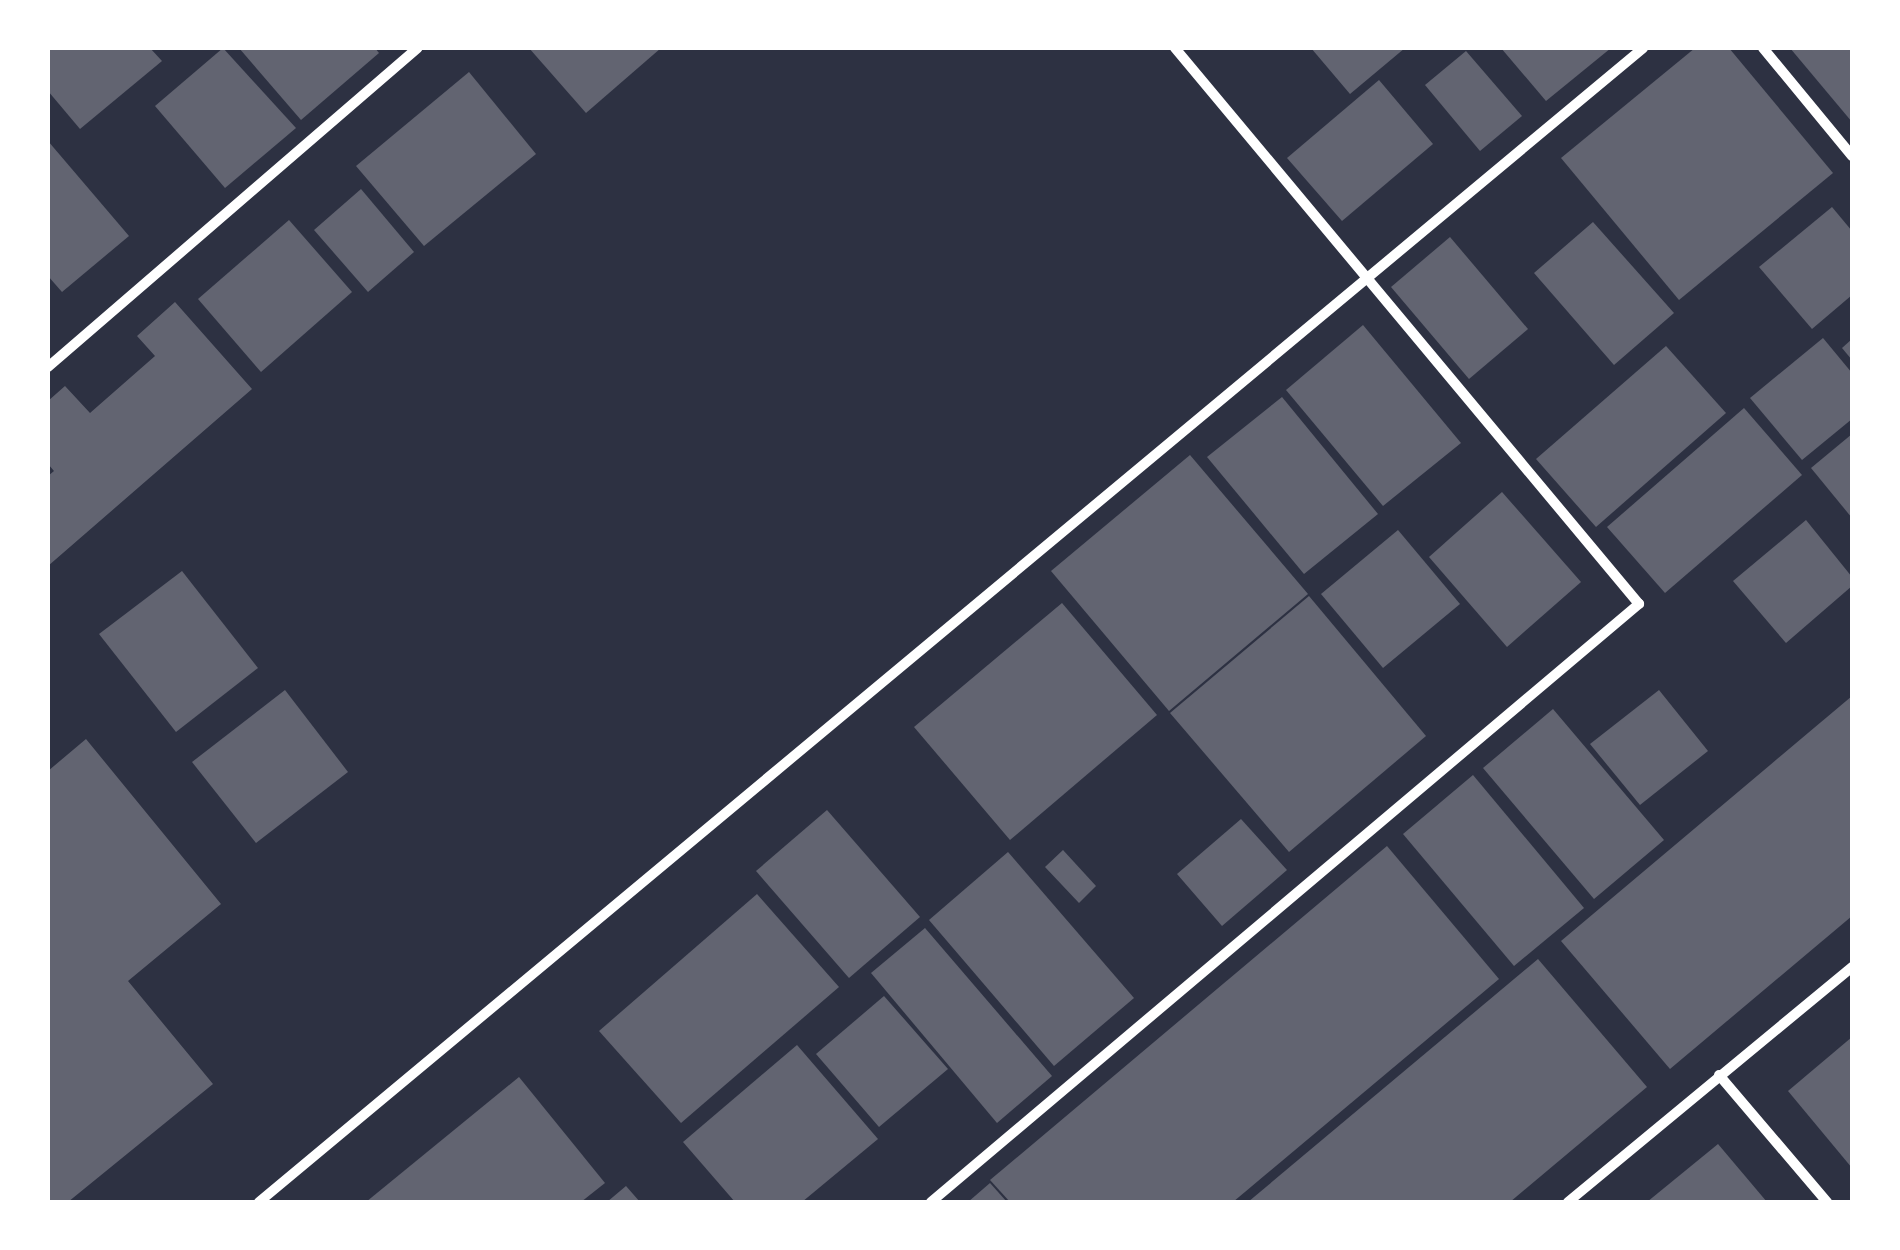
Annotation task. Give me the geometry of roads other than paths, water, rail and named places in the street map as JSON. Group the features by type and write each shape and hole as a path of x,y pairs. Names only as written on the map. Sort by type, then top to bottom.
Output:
{"street":[{"path":"48,368 417,48"},
{"path":"930,1202 1639,604 1175,48"},
{"path":"259,1202 1643,48"},
{"path":"1763,48 1852,156"},
{"path":"1568,1202 1852,966"},
{"path":"1719,1075 1826,1202"}]}
